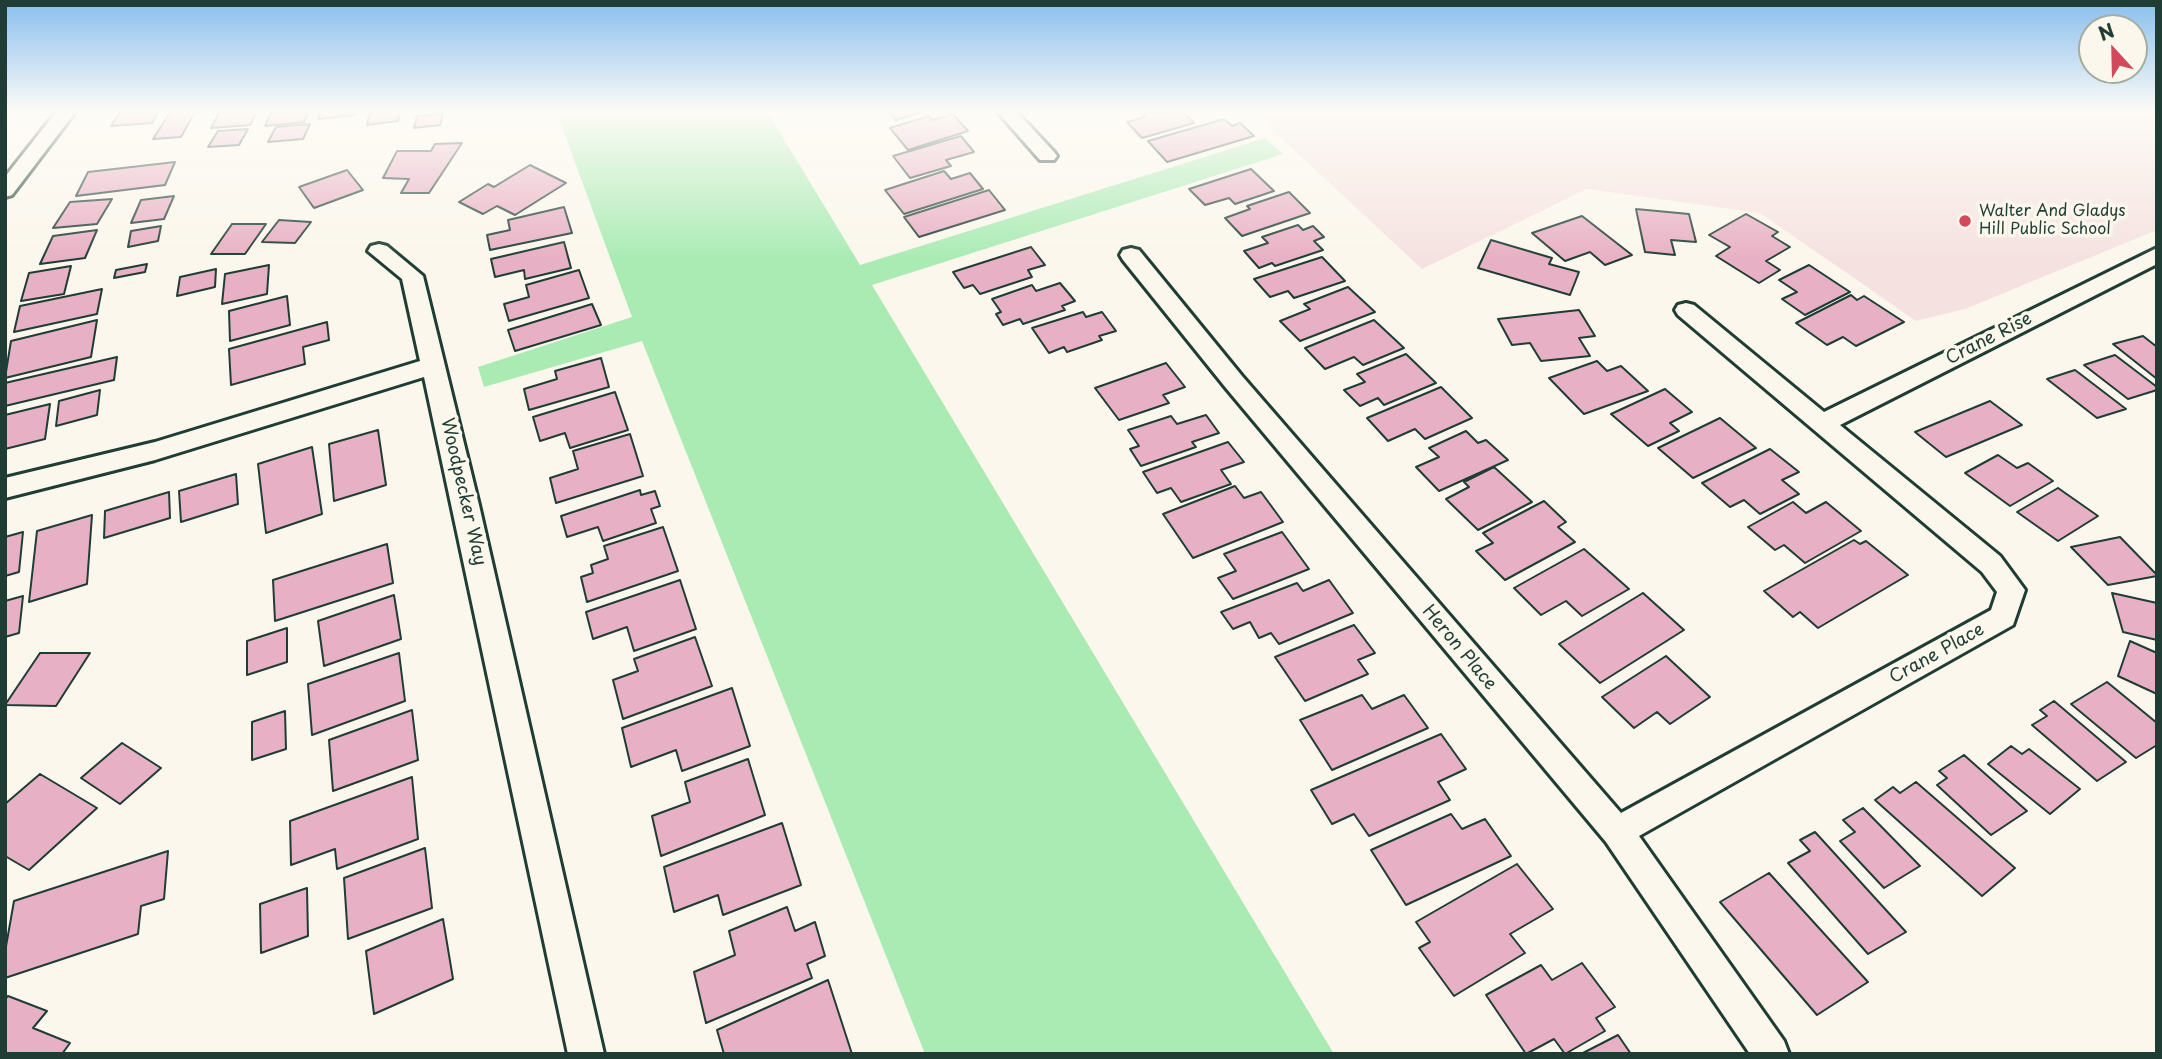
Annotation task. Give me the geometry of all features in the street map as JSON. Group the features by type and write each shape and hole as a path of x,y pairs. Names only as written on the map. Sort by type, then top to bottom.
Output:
{"street":[{"path":"5,191 29,160"},
{"path":"5,488 155,451 432,366 412,276 379,251"},
{"name":"Crane Rise","path":"1822,423 2157,254"},
{"name":"Heron Place","path":"1131,255 1234,382 1617,832 1771,1054"},
{"name":"Crane Place","path":"1617,832 2003,617 2011,590 1990,564 1686,310"},
{"name":"Woodpecker Way","path":"432,366 466,505 586,1054"}],"shaded area":[{"name":"Walter And Gladys Hill Public School","path":"1305,160 2157,160 2157,230 1965,309 1916,321 1760,213 1587,189 1422,269"}],"green space":[{"path":"574,160 797,160 860,265 1194,160 1263,160 872,285 1334,1054 925,1054 642,341 484,387 478,367 632,317"}],"building":[{"path":"392,160 451,160 429,193 401,193 409,179 383,178"},
{"path":"896,160 946,160 951,166 910,178"},
{"path":"175,162 165,185 76,196 88,172"},
{"path":"530,165 566,183 515,215 497,206 483,214 459,202 488,184 494,187"},
{"path":"1251,169 1274,191 1235,204 1229,198 1205,205 1189,189"},
{"path":"347,170 363,190 314,208 299,187"},
{"path":"944,171 951,179 970,173 983,189 904,214 885,190"},
{"path":"989,190 1005,210 919,237 904,217"},
{"path":"1289,192 1310,213 1242,236 1225,218 1250,209 1247,206"},
{"path":"174,196 164,219 131,223 141,200"},
{"path":"112,199 97,224 53,228 70,202"},
{"path":"564,207 572,233 490,250 487,235 510,230 508,220"},
{"path":"1636,209 1689,214 1696,242 1671,240 1675,255 1645,252"},
{"path":"1746,214 1778,232 1772,236 1790,247 1766,261 1780,270 1759,283 1716,256 1730,247 1709,235"},
{"path":"1582,216 1632,255 1605,265 1590,252 1565,261 1532,233"},
{"path":"279,220 311,222 295,243 262,242"},
{"path":"232,224 266,224 245,254 211,254"},
{"path":"1298,225 1303,230 1313,226 1324,237 1314,241 1323,250 1275,266 1272,263 1259,268 1244,251 1268,243 1262,237"},
{"path":"161,226 158,241 128,247 131,231"},
{"path":"97,230 85,258 40,264 53,236"},
{"path":"1491,240 1552,258 1549,264 1579,272 1570,295 1478,268"},
{"path":"564,242 571,268 525,279 524,270 495,277 491,259"},
{"path":"1031,247 1045,265 1028,270 1032,277 980,294 973,285 964,288 953,272"},
{"path":"1322,257 1345,281 1294,298 1288,291 1270,297 1254,279"},
{"path":"147,264 145,272 114,278 116,270"},
{"path":"269,265 267,294 222,304 225,274"},
{"path":"1809,265 1850,292 1805,315 1782,299 1797,292 1779,280"},
{"path":"71,266 64,294 21,301 29,273"},
{"path":"216,269 215,287 177,296 180,277"},
{"path":"579,270 589,298 509,321 504,304 529,297 526,285"},
{"path":"1060,283 1075,301 1062,306 1065,310 1023,324 1020,319 1003,325 996,314 1001,312 992,299 1032,285 1036,291"},
{"path":"1348,287 1375,312 1300,341 1280,321 1310,309 1304,304"},
{"path":"102,289 97,314 14,332 20,306"},
{"path":"1851,295 1857,300 1864,296 1904,322 1856,346 1843,337 1827,345 1796,323"},
{"path":"287,296 290,325 230,341 229,311"},
{"path":"592,304 601,325 515,351 508,330"},
{"path":"1579,310 1595,336 1579,338 1590,356 1541,361 1530,343 1512,345 1498,319"},
{"path":"1083,312 1086,317 1102,312 1116,331 1099,336 1102,340 1067,352 1064,347 1049,353 1032,328"},
{"path":"97,320 91,357 5,378 11,341"},
{"path":"1374,320 1404,348 1363,365 1354,357 1325,369 1305,348"},
{"path":"327,322 329,340 303,347 305,364 231,385 229,349"},
{"path":"2143,336 2157,347 2157,379 2113,344"},
{"path":"1406,354 1436,383 1384,405 1378,398 1360,406 1344,390 1365,382 1357,374"},
{"path":"2115,355 2157,387 2157,390 2128,399 2084,365"},
{"path":"117,357 114,380 5,406 5,383"},
{"path":"601,358 609,387 529,410 524,389 557,379 555,371"},
{"path":"1597,361 1607,371 1621,366 1648,391 1584,414 1549,378"},
{"path":"1166,363 1185,387 1163,395 1169,403 1119,420 1095,388"},
{"path":"2075,370 2126,409 2097,418 2047,379"},
{"path":"1441,387 1472,418 1425,439 1415,429 1388,441 1367,418"},
{"path":"1665,389 1692,412 1670,423 1679,431 1648,446 1611,414"},
{"path":"100,390 97,415 56,426 59,401"},
{"path":"615,392 628,430 570,448 565,433 540,441 533,417"},
{"path":"1990,401 2022,425 1946,457 1915,432"},
{"path":"50,404 45,439 5,449 5,415"},
{"path":"1206,415 1219,433 1192,442 1196,447 1141,466 1130,449 1139,446 1128,430 1171,416 1177,424"},
{"path":"1720,418 1756,448 1693,478 1658,448"},
{"path":"378,430 386,485 334,501 329,444"},
{"path":"1466,431 1478,443 1486,440 1508,460 1439,491 1416,467 1439,457 1429,448"},
{"path":"630,434 643,476 556,503 550,478 578,469 573,451"},
{"path":"1228,442 1244,462 1221,470 1231,484 1181,502 1171,488 1157,493 1143,472"},
{"path":"312,447 322,514 266,533 258,464"},
{"path":"1770,449 1799,472 1782,480 1799,494 1760,514 1744,500 1730,507 1702,483"},
{"path":"1998,455 2017,468 2028,463 2053,481 2010,506 1965,473"},
{"path":"1494,467 1532,502 1478,530 1446,499 1469,487 1464,482"},
{"path":"236,474 238,504 181,522 179,491"},
{"path":"1235,486 1244,498 1261,492 1283,522 1193,558 1163,514"},
{"path":"2058,488 2098,516 2058,541 2017,512"},
{"path":"640,490 641,495 655,491 660,506 651,509 656,523 603,541 598,527 567,537 561,516"},
{"path":"169,492 170,518 104,538 105,511"},
{"path":"1544,501 1566,522 1558,527 1575,542 1505,580 1476,551 1493,543 1483,533"},
{"path":"1793,502 1806,513 1826,502 1861,531 1805,563 1784,545 1775,550 1748,527"},
{"path":"92,515 87,584 29,602 37,531"},
{"path":"663,527 678,571 587,602 581,577 593,573 591,565 608,559 604,546"},
{"path":"23,532 19,572 5,576 5,537"},
{"path":"1282,532 1309,569 1233,599 1218,578 1236,571 1224,554"},
{"path":"2120,537 2157,576 2108,585 2071,547"},
{"path":"1854,540 1860,544 1866,541 1908,575 1818,628 1800,612 1793,617 1764,591"},
{"path":"387,544 393,583 275,621 273,580"},
{"path":"1584,549 1629,589 1582,616 1566,601 1541,615 1514,588"},
{"path":"680,580 696,629 634,651 627,627 593,639 586,612"},
{"path":"1329,580 1353,613 1279,644 1271,633 1259,638 1250,622 1233,629 1221,612 1297,583 1303,591"},
{"path":"1643,593 1684,630 1600,683 1559,644"},
{"path":"2112,593 2157,603 2157,640 2123,632"},
{"path":"394,595 401,639 324,666 318,621"},
{"path":"23,596 19,633 5,637 5,601"},
{"path":"1354,625 1375,653 1358,660 1368,674 1305,701 1275,657"},
{"path":"287,628 287,662 247,675 247,641"},
{"path":"695,637 712,686 623,719 613,680 638,671 634,659"},
{"path":"2130,641 2157,653 2157,694 2118,676"},
{"path":"40,653 90,653 56,706 5,705"},
{"path":"399,653 405,701 312,735 308,684"},
{"path":"1666,656 1710,697 1670,724 1657,712 1634,728 1602,697"},
{"path":"2107,682 2157,723 2157,745 2136,758 2071,704"},
{"path":"732,688 750,746 682,771 676,750 631,767 622,728"},
{"path":"1362,695 1372,709 1404,695 1428,728 1332,770 1300,720"},
{"path":"2054,701 2126,762 2097,781 2032,725 2047,716 2040,710"},
{"path":"412,710 418,760 333,791 329,740"},
{"path":"285,711 286,749 252,760 252,722"},
{"path":"1441,734 1466,769 1438,782 1450,800 1369,836 1354,814 1332,824 1311,790"},
{"path":"122,743 161,768 120,804 81,778"},
{"path":"2011,746 2022,754 2029,749 2080,789 2050,814 1988,764"},
{"path":"1964,755 2027,811 1991,835 1937,785 1947,778 1939,771"},
{"path":"748,759 765,815 661,856 652,816 690,802 685,782"},
{"path":"40,774 97,808 29,870 5,856 5,804"},
{"path":"412,777 418,839 337,869 335,849 291,865 290,821"},
{"path":"1916,782 2015,868 1982,896 1875,800 1893,787 1900,793"},
{"path":"1863,808 1920,866 1884,888 1840,841 1855,832 1843,820"},
{"path":"1451,814 1462,829 1485,819 1511,856 1406,905 1371,850"},
{"path":"782,823 801,885 723,915 718,895 674,912 664,867"},
{"path":"1815,832 1906,932 1868,954 1788,863 1810,851 1800,840"},
{"path":"425,848 432,908 348,939 344,878"},
{"path":"168,851 164,899 141,906 138,934 5,978 5,952 14,901"},
{"path":"1517,864 1553,909 1510,934 1525,953 1454,996 1419,948 1430,942 1416,922"},
{"path":"1769,873 1868,982 1817,1015 1720,902"},
{"path":"307,888 308,936 261,953 260,904"},
{"path":"787,907 795,931 815,922 825,956 807,964 812,978 706,1023 694,972 735,955 729,931"},
{"path":"443,919 453,979 374,1014 366,951"},
{"path":"1582,963 1615,1007 1596,1018 1605,1031 1565,1054 1554,1039 1526,1054 1486,995 1541,965 1552,980"},
{"path":"828,980 852,1054 724,1054 717,1030"},
{"path":"8,996 47,1011 33,1028 70,1043 62,1054 5,1054 5,999"},
{"path":"1618,1035 1631,1054 1581,1054"}],"place":[{"name":"Walter And Gladys Hill Public School","path":"1965,221"}]}
